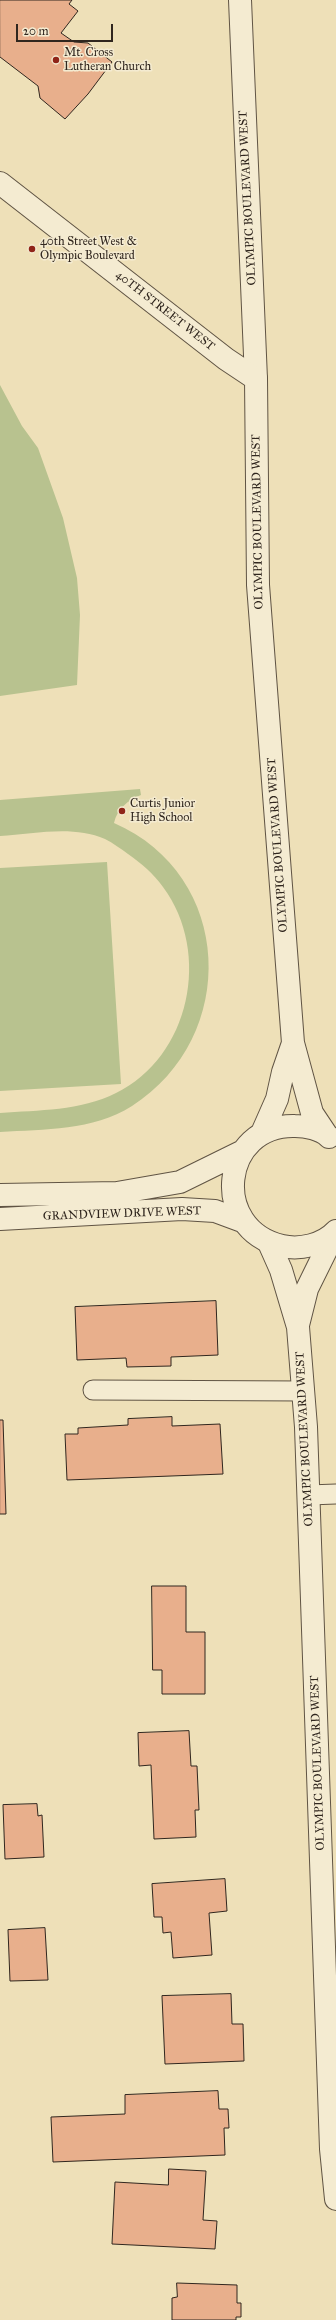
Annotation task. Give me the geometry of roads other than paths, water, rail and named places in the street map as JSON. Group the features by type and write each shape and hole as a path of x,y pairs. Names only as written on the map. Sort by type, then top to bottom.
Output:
{"street":[{"name":"OLYMPIC BOULEVARD WEST","path":"240,0 256,379 258,585 293,1043 312,1113 331,1139"},
{"name":"40TH STREET WEST","path":"0,183 226,359 256,379"},
{"name":"OLYMPIC BOULEVARD WEST","path":"262,1133 277,1099 283,1072 293,1043"},
{"path":"331,1139 306,1126 283,1125 262,1133 243,1151 233,1174 233,1198 242,1221 254,1234 269,1243 291,1248 314,1245 335,1233"},
{"name":"GRANDVIEW DRIVE WEST","path":"0,1195 117,1193 172,1184 180,1182 243,1151"},
{"name":"GRANDVIEW DRIVE WEST","path":"0,1219 182,1209 215,1211 242,1221"},
{"name":"OLYMPIC BOULEVARD WEST","path":"298,1327 307,1289 335,1233"},
{"name":"OLYMPIC BOULEVARD WEST","path":"269,1243 281,1270 298,1327 303,1391 309,1495 331,2134 336,2199"}],"lane":[{"path":"93,1390 303,1391"},
{"path":"309,1495 336,1494"}],"place":[{"name":"Mt. Cross Lutheran Church","path":"56,60"},
{"name":"40th Street West & Olympic Boulevard","path":"32,249"},
{"name":"Curtis Junior High School","path":"122,811"}]}
